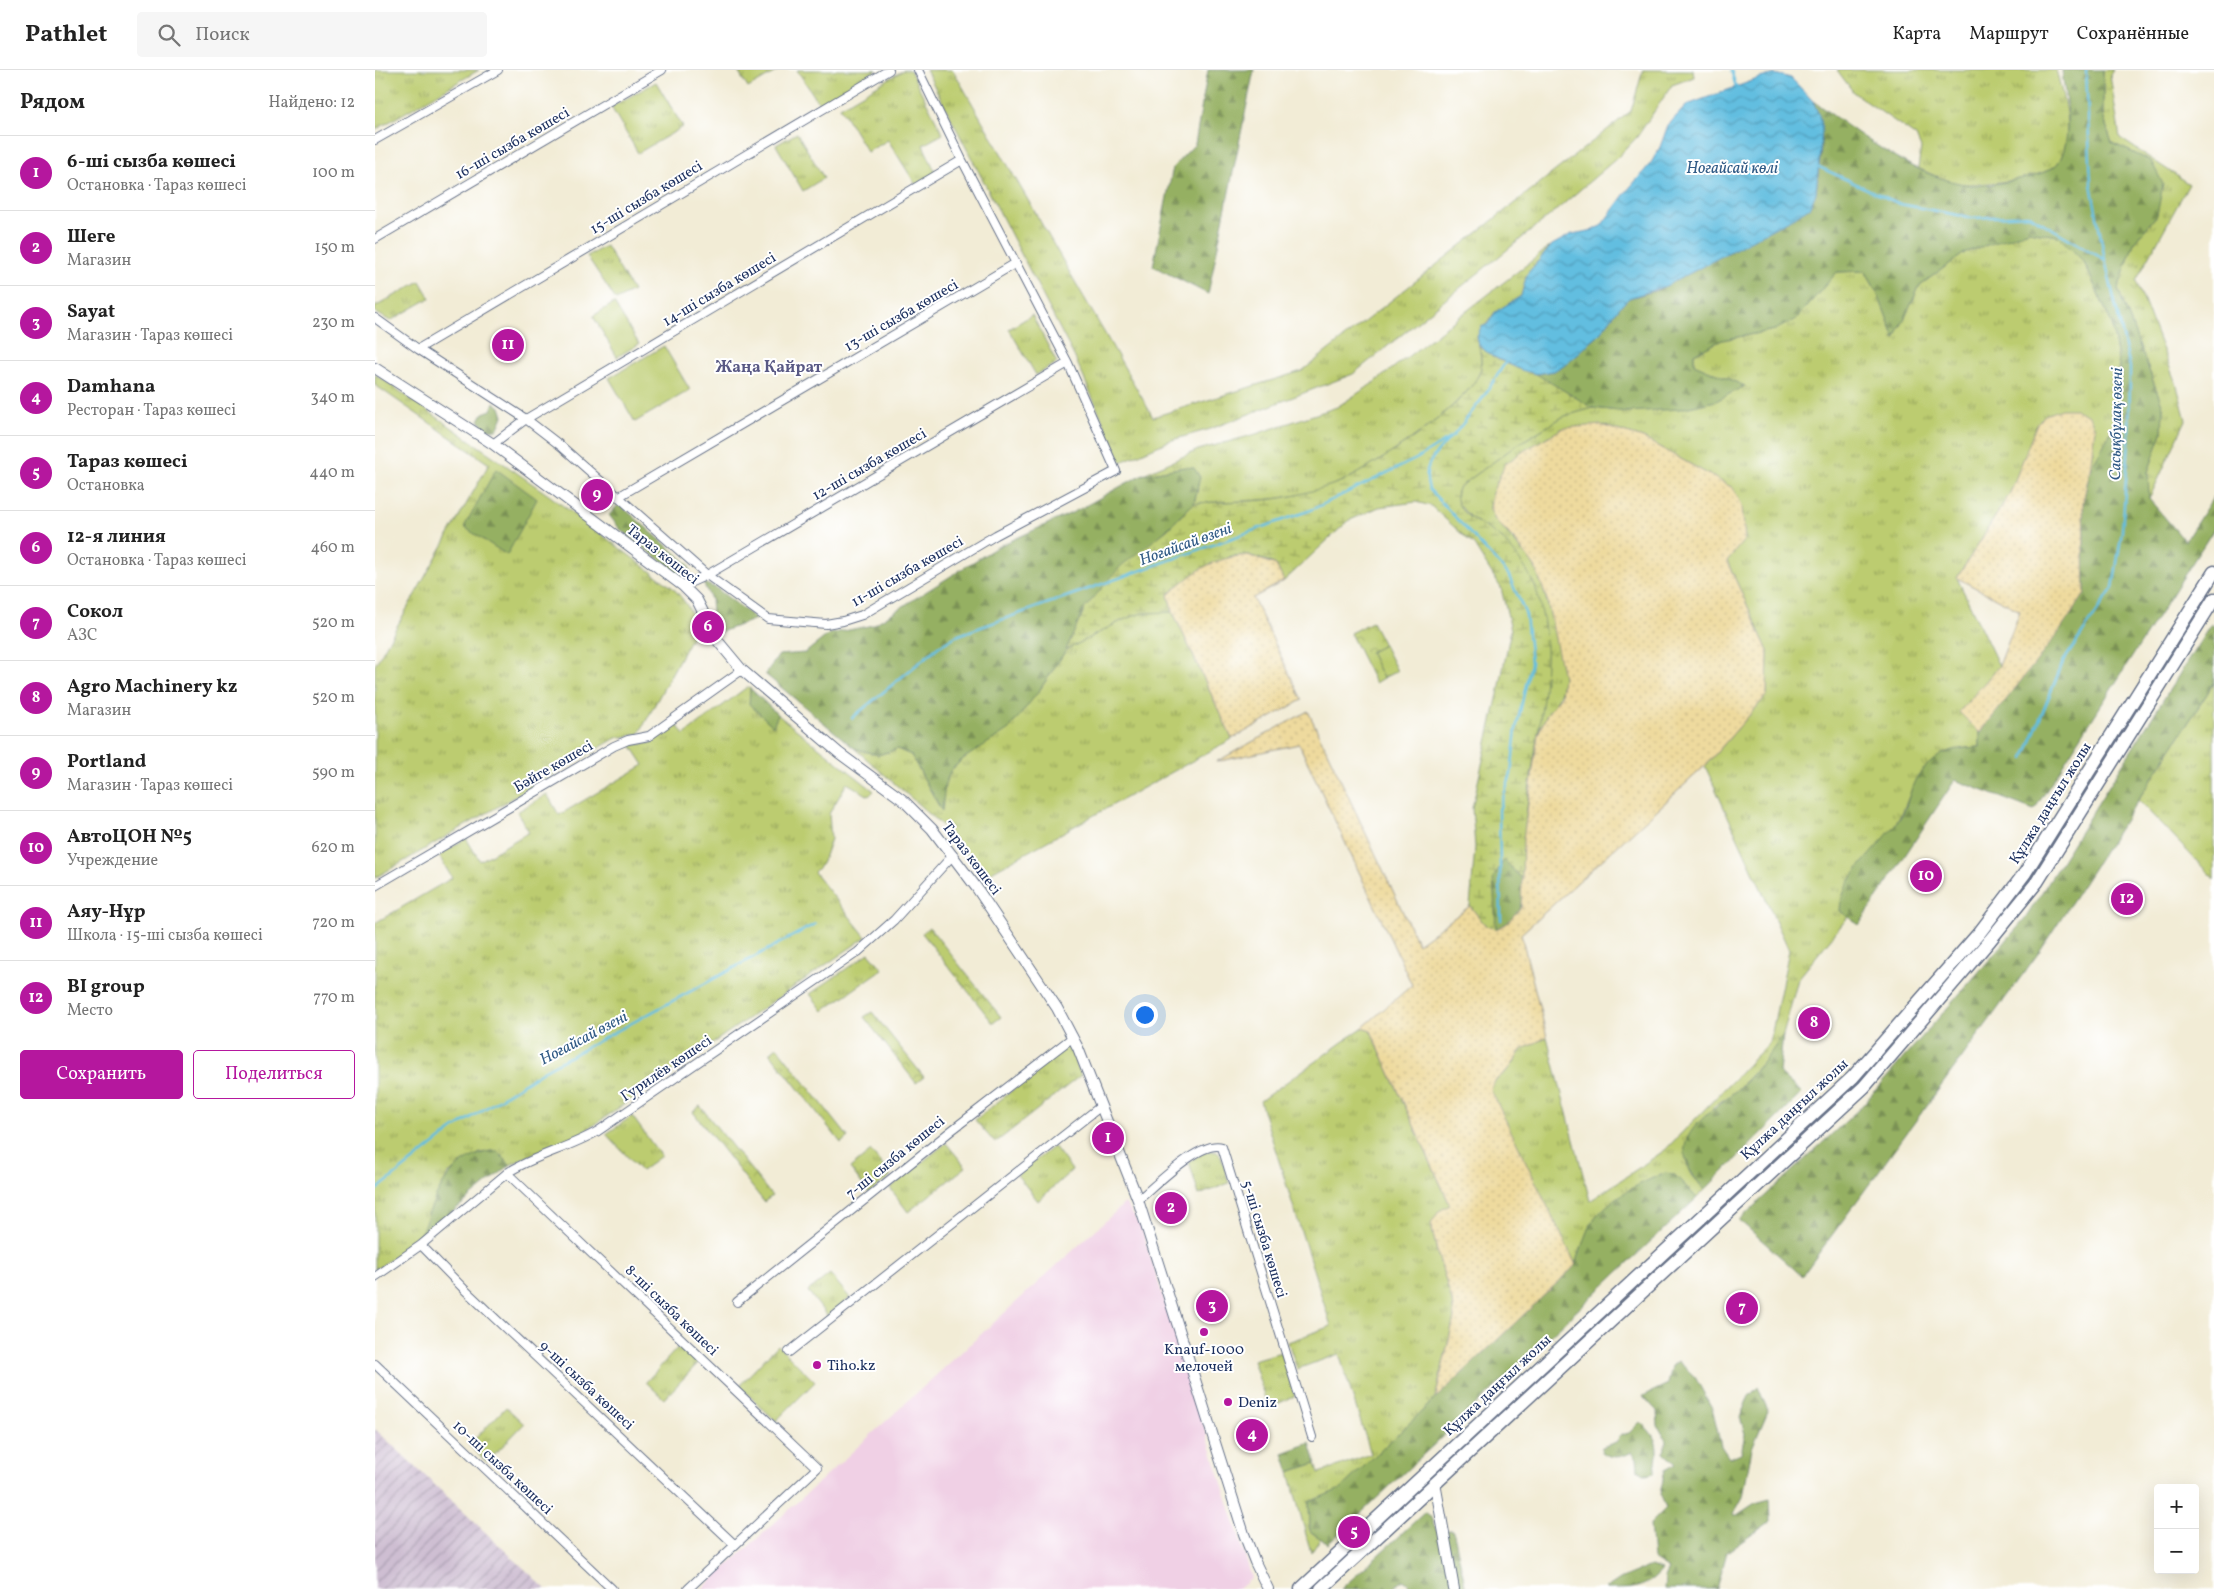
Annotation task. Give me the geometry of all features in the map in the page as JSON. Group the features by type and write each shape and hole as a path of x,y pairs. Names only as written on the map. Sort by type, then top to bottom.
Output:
{"main road":[{"name":"Құлжа даңғыл жолы","path":"1301,1587 1853,1077 1981,932 2025,873 2214,572"},
{"name":"Құлжа даңғыл жолы","path":"1321,1589 1864,1087 2037,882 2214,599"}],"street":[{"path":"375,140 498,70"},
{"name":"16-ші сызба көшесі","path":"375,239 662,70"},
{"name":"15-ші сызба көшесі","path":"418,349 889,70"},
{"path":"918,70 962,160 1068,363"},
{"name":"14-ші сызба көшесі","path":"493,444 526,419 962,160"},
{"name":"13-ші сызба көшесі","path":"618,496 1016,263"},
{"name":"11-ші сызба көшесі","path":"375,318 418,349 526,419 561,446 707,575 768,619 826,624 843,622 863,615 996,535 1116,471 1068,363"},
{"name":"12-ші сызба көшесі","path":"683,586 707,575 1068,363"},
{"name":"Тараз көшесі","path":"375,368 493,444 683,586 697,600 717,640 742,670 839,753 903,800 932,829 953,854 1043,986 1073,1037 1138,1200 1244,1534 1268,1589"},
{"name":"Бәйге көшесі","path":"375,886 614,746 628,740 649,736 742,670"},
{"name":"Гурилёв көшесі","path":"375,1278 421,1245 507,1173 518,1166 575,1144 598,1131 858,952 894,920 953,854"},
{"name":"7-ші сызба көшесі","path":"737,1302 952,1130 1073,1037"},
{"path":"789,1352 1101,1106"},
{"name":"5-ші сызба көшесі","path":"1138,1200 1197,1152 1214,1145 1222,1147 1312,1437"},
{"name":"8-ші сызба көшесі","path":"507,1173 817,1468 735,1545"},
{"name":"9-ші сызба көшесі","path":"421,1245 472,1296 735,1545"},
{"name":"10-ші сызба көшесі","path":"375,1364 612,1589"},
{"path":"1435,1484 1454,1589"},
{"path":"688,1589 735,1545"},
{"path":"1263,1578 1274,1589"}],"shaded area":[{"path":"1125,1203 1141,1227 1252,1578 1239,1589 702,1589"},
{"path":"375,1429 468,1516 546,1589 375,1589"}],"green space":[{"path":"375,70 479,70 375,130"},
{"path":"737,70 779,70 748,88"},
{"path":"797,70 877,70 820,105"},
{"path":"904,70 910,70 943,134 923,145 936,173 916,185 888,140 867,152 840,107"},
{"path":"926,70 953,70 1153,417 1302,371 1631,111 1643,70 1693,70 1694,77 1672,85 1637,137 1617,158 1553,213 1353,374 1210,429 1169,441 1121,462 1075,358"},
{"path":"1208,70 1254,70 1208,294 1153,266 1173,167 1195,144"},
{"path":"1837,70 2056,70 2062,92 2067,127 2064,149 2060,160 2054,167 2043,172 2015,180 1962,184 1945,180 1918,168 1921,148 1916,136 1854,93"},
{"path":"2062,70 2103,70 2103,116 2112,143 2151,161 2163,184 2157,215 2134,243 2118,289 2163,407 2162,433 2148,472 2149,499 2185,541 2214,496 2214,529 2034,810 1955,780 1859,925 1840,911 1847,885 1855,872 1903,813 1919,774 1946,752 1980,747 1980,733 2085,594 2083,502 2090,470 2115,424 2120,373 2112,324 2084,262 2058,236 2029,231 1966,252 1920,285 1895,339 1877,292 1865,271 1837,272 1796,319 1775,330 1722,340 1694,354 1694,364 1745,386 1716,401 1680,409 1627,412 1593,408 1536,374 1554,371 1598,336 1629,298 1655,291 1694,271 1816,193 1821,136 1813,101 1882,149 1920,170 1959,183 1991,184 2043,172 2053,167 2060,160 2064,150 2067,127"},
{"path":"2103,70 2113,70 2110,75 2120,138 2189,184 2136,281 2177,386 2186,420 2149,499 2148,472 2162,433 2163,407 2118,289 2134,243 2157,215 2151,161 2112,143 2103,116"},
{"path":"656,82 683,127 638,153 611,107"},
{"path":"797,133 824,178 803,191 776,145"},
{"path":"2029,231 2058,236 2084,262 2112,324 2120,373 2115,424 2090,470 2095,428 2074,409 2024,460 2010,493 1957,578 1999,666 1960,712 1980,733 1980,747 1965,748 1918,775 1902,813 1840,911 1848,917 1798,979 1783,1035 1772,1052 1754,1072 1733,1093 1713,1107 1687,1162 1691,1174 1705,1190 1697,1198 1674,1175 1588,1230 1576,1265 1492,1095 1491,1085 1511,1067 1521,1050 1547,1037 1590,1201 1665,1150 1770,1042 1789,950 1705,766 1767,695 1768,651 1727,561 1733,488 1643,438 1601,425 1492,493 1490,508 1492,513 1534,565 1538,573 1557,640 1563,680 1562,689 1538,734 1546,656 1501,538 1470,517 1458,504 1455,496 1458,488 1515,446 1564,416 1593,408 1627,412 1744,386 1694,364 1694,354 1722,340 1775,330 1819,291 1837,272 1865,271 1877,292 1895,338 1920,285 1966,252"},
{"path":"1552,245 1527,274 1521,296 1495,312 1477,337 1481,367 1476,380 1464,395 1426,428 1366,469 1348,479 1293,496 1251,501 1194,503 1198,489 1184,467 1141,475 1198,450 1253,435 1337,407 1375,382"},
{"path":"606,246 633,291 616,300 587,256"},
{"path":"420,281 430,298 390,321 375,312 375,307"},
{"path":"614,303 639,344 617,357 593,316"},
{"path":"1032,315 1057,363 1036,375 1009,329"},
{"path":"1479,345 1490,355 1505,363 1536,374 1593,408 1564,416 1515,446 1458,488 1457,497 1459,505 1464,512 1504,541 1527,570 1537,591 1545,628 1546,669 1527,812 1523,880 1504,860 1493,878 1496,929 1486,926 1470,906 1475,847 1472,808 1511,629 1501,588 1474,545 1431,506 1416,502 1379,507 1348,521 1284,581 1276,565 1268,561 1248,555 1231,556 1168,595 1173,612 1142,613 1123,620 1066,650 1085,608 1121,566 1167,530 1194,503 1251,501 1294,496 1326,487 1355,475 1406,443 1464,395 1476,380 1481,367"},
{"path":"664,346 690,390 635,422 609,378"},
{"path":"375,374 550,496 673,588 691,613 694,632 639,734 616,738 375,878 375,665 489,464 375,385"},
{"path":"494,402 500,407 503,416 497,430 484,429 479,420 483,413 491,410"},
{"path":"1184,467 1194,468 1200,477 1194,503 1085,608 1066,650 1039,691 1009,729 963,759 951,770 945,784 942,811 911,755 897,749 878,755 854,748 765,674 779,655 805,653 829,634 873,625 997,547 1078,510 1141,475"},
{"path":"496,469 537,499 507,555 464,527"},
{"path":"619,504 688,564 690,571 683,578 620,529 609,515"},
{"path":"703,583 716,588 756,619 721,632 712,613 711,599"},
{"path":"1173,612 1232,739 986,875 943,826 854,748 878,755 897,749 911,755 941,810 945,784 951,770 1039,691 1066,650 1123,620 1142,613"},
{"path":"1372,622 1384,645 1370,652 1383,678 1375,683 1350,633"},
{"path":"2211,624 2214,626 2214,683 2037,955 1802,1276 1739,1220 1859,1109 2025,919"},
{"path":"1384,645 1397,671 1383,678 1370,652"},
{"path":"2214,683 2214,879 2138,800"},
{"path":"747,687 750,688 750,704 773,726 778,715 874,791 869,796 847,783 829,814 831,839 822,864 814,872 866,937 571,1141 510,1165 497,1151 480,1153 448,1174 418,1240 375,1270 375,923 452,878 439,856 466,838 480,861 529,832 517,812 547,794 559,815 644,765 631,745 650,743 676,723 684,735"},
{"path":"750,688 778,715 773,726 749,704"},
{"path":"1504,859 1523,880 1522,897 1516,915 1496,929 1493,878"},
{"path":"929,927 1001,1017 993,1023 922,933"},
{"path":"869,953 883,969 823,1011 810,994"},
{"path":"872,1012 924,1077 916,1083 864,1017"},
{"path":"1362,1028 1371,1031 1450,1205 1431,1224 1437,1252 1452,1301 1454,1318 1435,1399 1340,1490 1309,1502 1310,1531 1320,1539 1311,1553 1289,1472 1316,1463 1319,1473 1371,1454 1339,1354 1297,1369 1288,1342 1331,1326 1260,1101"},
{"path":"1783,1035 1779,1073 1802,1093 1705,1190 1692,1174 1686,1159 1685,1147 1689,1135 1707,1114 1740,1087 1766,1058"},
{"path":"1069,1045 1081,1075 995,1143 975,1120"},
{"path":"777,1047 848,1137 841,1143 770,1053"},
{"path":"700,1106 772,1196 764,1202 693,1112"},
{"path":"632,1116 661,1156 641,1171 606,1134"},
{"path":"946,1143 966,1167 908,1212 890,1188"},
{"path":"1054,1146 1072,1170 1038,1201 1017,1175"},
{"path":"497,1151 510,1165 418,1240 436,1197 451,1173 474,1156"},
{"path":"871,1151 891,1176 869,1193 850,1168"},
{"path":"1210,1151 1217,1152 1221,1156 1229,1183 1199,1195 1189,1162 1200,1154"},
{"path":"1665,1173 1674,1174 1697,1198 1328,1544 1310,1531 1309,1502 1340,1489 1576,1265 1588,1229 1602,1210 1632,1188"},
{"path":"830,1274 850,1298 827,1316 808,1291"},
{"path":"681,1344 699,1362 664,1399 646,1382"},
{"path":"778,1345 815,1382 776,1421 739,1386"},
{"path":"1281,1352 1295,1396 1268,1408 1253,1360"},
{"path":"1678,1361 1695,1377 1712,1408 1721,1446 1729,1458 1741,1453 1745,1434 1740,1417 1749,1396 1758,1387 1768,1411 1752,1448 1743,1497 1733,1515 1737,1515 1755,1503 1770,1499 1771,1521 1727,1552 1717,1589 1664,1589 1665,1577 1669,1569 1653,1559 1650,1524 1666,1508 1660,1494 1665,1470 1676,1464 1664,1453 1666,1440 1658,1426 1657,1411 1643,1396 1668,1384 1672,1366"},
{"path":"506,1407 524,1424 487,1462 469,1445"},
{"path":"1640,1422 1655,1439 1657,1451 1654,1473 1646,1475 1638,1470 1637,1458 1632,1452 1617,1457 1601,1452 1602,1447 1616,1442 1621,1435 1629,1433"},
{"path":"1310,1443 1316,1463 1289,1472 1283,1453"},
{"path":"1425,1512 1430,1516 1437,1531 1452,1530 1466,1589 1409,1589 1408,1583 1403,1580 1393,1589 1341,1589"},
{"path":"1651,1566 1662,1570 1651,1581 1638,1587 1605,1589 1620,1579"}],"sand":[{"path":"2061,409 2075,409 2089,416 2095,428 2090,470 2083,502 2085,594 2057,635 1980,733 1959,712 1999,666 2020,611 1957,578 2010,493 2037,423 2045,415"},
{"path":"1601,425 1643,438 1733,488 1742,505 1745,539 1727,561 1768,651 1767,695 1705,766 1521,934 1547,1037 1521,1050 1511,1067 1495,1081 1491,1090 1576,1265 1435,1399 1454,1318 1452,1301 1437,1252 1431,1224 1439,1211 1450,1205 1371,1031 1362,1028 1412,985 1299,744 1216,762 1308,711 1418,944 1470,906 1486,926 1496,929 1506,924 1521,907 1523,839 1538,734 1547,714 1561,696 1563,677 1547,600 1535,567 1514,539 1495,520 1490,509 1492,493 1505,464 1525,450 1563,428"},
{"path":"1248,555 1276,565 1284,581 1253,598 1302,700 1232,739 1173,612 1168,595 1186,579 1204,567 1224,559"}],"water":[{"name":"Ноғайсай көлі","path":"1775,74 1791,78 1813,101 1819,115 1822,131 1816,193 1810,207 1666,286 1629,298 1598,336 1567,363 1554,371 1536,374 1521,370 1490,355 1479,345 1477,337 1481,327 1488,324 1495,312 1521,296 1527,274 1552,245 1572,234 1594,230 1601,226 1626,192 1651,163 1660,147 1668,125 1687,105"}],"waterway":[{"name":"Ноғайсай өзені","path":"1731,70 1736,87"},
{"name":"Сасықбұлақ өзені","path":"2024,758 2063,662 2113,588 2122,531 2129,441 2130,367 2105,260 2091,184 2086,70"},
{"path":"1819,167 1900,204 1973,218 2029,215 2105,260"},
{"name":"Ноғайсай өзені","path":"852,718 938,647 956,636 1311,510 1416,459 1453,436 1482,399 1505,363"},
{"path":"1449,439 1430,461 1427,473 1429,489 1508,574 1526,615 1531,663 1516,729 1511,774 1499,810 1501,920"},
{"name":"Ноғайсай өзені","path":"375,1191 452,1130 543,1071 815,924"}],"place":[{"name":"Аяу-Нұр","path":"508,345"},
{"name":"Portland","path":"597,495"},
{"name":"12-я линия","path":"708,627"},
{"name":"АвтоЦОН №5","path":"1926,876"},
{"name":"BI group","path":"2127,899"},
{"name":"Agro Machinery kz","path":"1814,1023"},
{"name":"6-ші сызба көшесі","path":"1108,1138"},
{"name":"Шеге","path":"1171,1208"},
{"name":"Sayat","path":"1212,1306"},
{"name":"Сокол","path":"1742,1308"},
{"name":"Knauf-1000 мелочей","path":"1204,1332"},
{"name":"Tiho.kz","path":"817,1365"},
{"name":"Deniz","path":"1228,1402"},
{"name":"Damhana","path":"1252,1435"},
{"name":"Тараз көшесі","path":"1354,1532"}],"district":[{"name":"Жаңа Қайрат","path":"769,366"}]}
